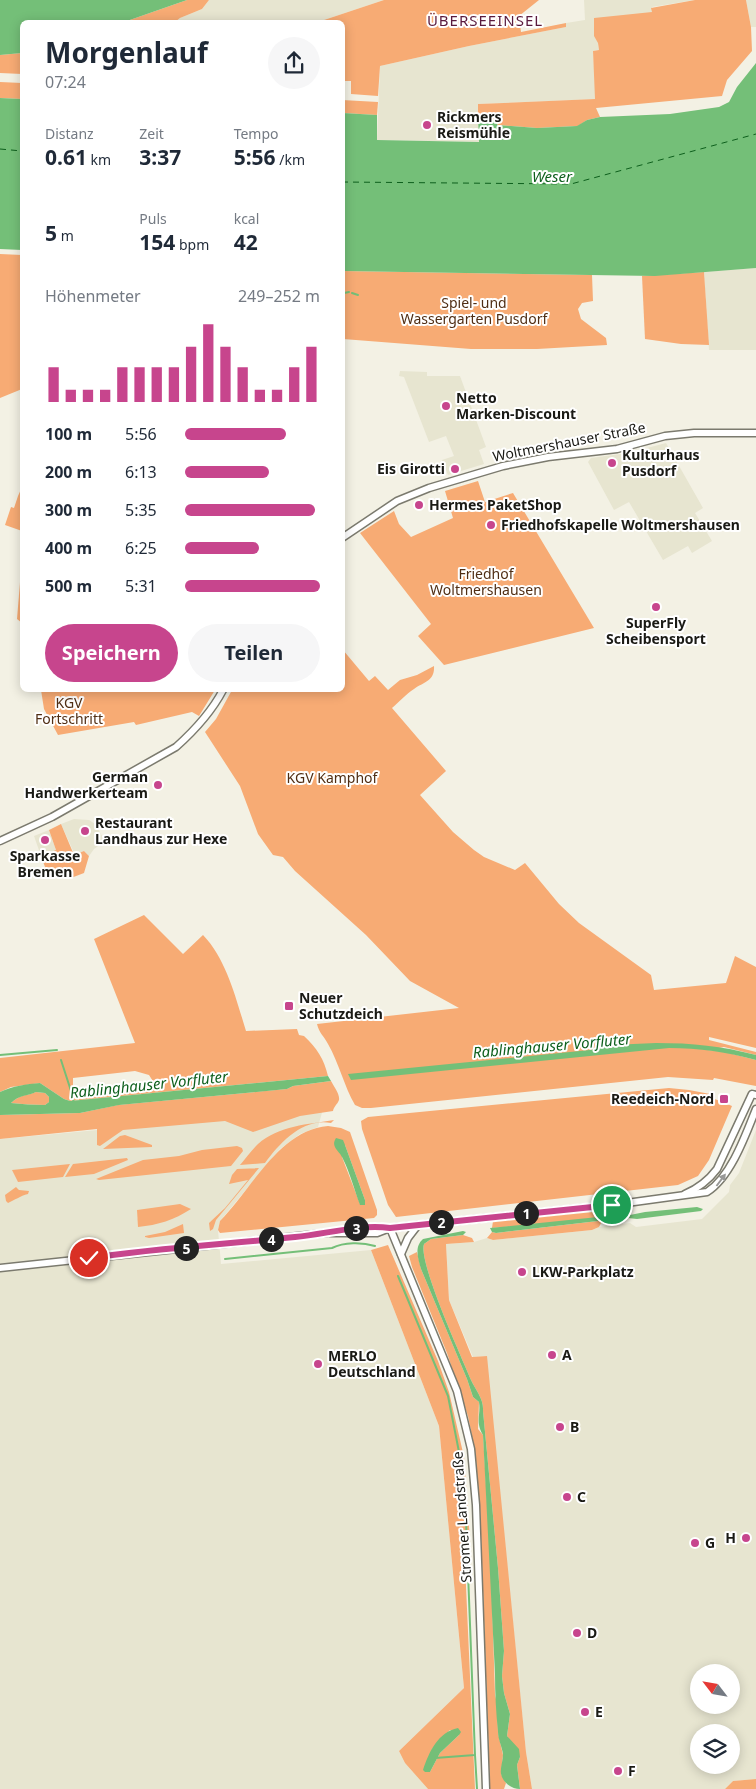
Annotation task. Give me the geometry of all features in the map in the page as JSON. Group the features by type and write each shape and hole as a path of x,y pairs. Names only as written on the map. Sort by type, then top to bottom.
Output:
{"street":[{"name":"Woltmershauser Straße","path":"345,536 397,501 503,466 548,457 617,449 664,436 694,433 756,433"},
{"path":"0,841 52,817 176,746 190,735 208,715 222,692"},
{"path":"678,1197 701,1186 717,1169 752,1094 756,1095"},
{"path":"0,1268 331,1233 376,1226 390,1228 418,1225 678,1197 707,1192 714,1188 732,1163 756,1108 748,1104"},
{"path":"401,1254 408,1238 418,1225"},
{"name":"Stromer Landstraße","path":"390,1228 457,1391 471,1449 476,1514 486,1789"}],"shaded area":[{"path":"209,0 384,0 324,20 178,20 202,9"},
{"path":"584,0 695,0 652,7 652,12 598,43 599,50 593,51 596,99 478,104 480,142 377,140 380,66 566,27 566,23 585,20"},
{"path":"746,0 756,0 756,27 751,27"},
{"path":"756,268 756,350 709,350 704,272"},
{"path":"400,371 427,372 427,376 460,376 486,447 479,450 484,464 448,475 442,460 454,456 446,436 429,442 404,377 399,376"},
{"path":"666,443 703,508 695,513 712,541 692,553 688,546 663,560 629,502 614,510 588,462 591,458 628,453"},
{"path":"74,819 89,820 95,824 105,841 94,849 89,856 84,851 75,855 61,824"},
{"path":"49,830 56,850 41,856 34,836"},
{"path":"323,1109 318,1127 300,1134 280,1149 220,1221 218,1230 221,1264 371,1250 439,1426 464,1688 399,1751 405,1763 428,1789 0,1789 0,1139"},
{"path":"756,1130 756,1779 733,1781 725,1789 532,1789 526,1752 486,1356 473,1357 449,1300 446,1244 474,1242 487,1238 493,1240 592,1230 599,1227 630,1223 636,1227 702,1219 729,1192 730,1185 739,1173"}],"green space":[{"path":"187,0 209,0 202,9 178,20 130,20"},
{"path":"384,0 539,0 519,16 521,32 566,23 566,27 380,66 378,96 351,94 351,81 345,81 345,20 324,20"},
{"path":"695,0 746,0 751,27 752,51 727,80 722,96 596,108 600,117 587,120 578,126 537,128 498,125 489,117 478,115 478,104 595,99 593,51 599,50 594,36 594,18 652,12 651,8"},
{"path":"20,53 20,74 0,73 0,55"},
{"path":"0,82 20,83 20,99 0,98"},
{"path":"345,100 378,102 377,115 345,113"},
{"path":"0,254 20,255 20,390 0,398"},
{"name":"Spiel- und Wassergarten Pusdorf","path":"345,271 592,275 593,301 582,303 578,309 581,319 606,338 607,345 537,349 471,349 345,339"},
{"path":"704,272 709,345 681,344 645,339 642,276"},
{"name":"Friedhof Woltmershausen","path":"478,481 485,502 513,493 594,628 444,665 418,636 431,624 360,533 394,511 399,524 411,537 453,518 445,491"},
{"path":"20,492 20,530 5,525 11,507 14,508"},
{"path":"20,582 20,621 17,619"},
{"name":"KGV Kamphof","path":"345,652 369,681 375,676 388,690 400,680 417,675 434,666 431,678 411,691 392,708 446,771 420,795 453,832 484,857 515,870 525,863 559,904 579,923 651,975 654,990 726,983 735,956 756,967 756,1048 709,1037 709,1040 756,1052 756,1055 724,1047 708,1050 725,1052 756,1060 756,1086 714,1078 713,1080 668,1077 371,1108 362,1108 355,1105 332,1051 317,1024 459,1008 410,981 366,935 295,871 283,857 273,855 258,834 240,786 205,732 216,719 231,692 345,692"},
{"name":"KGV Fortschritt","path":"41,692 214,692 199,716 192,712 136,725 134,722 58,735 44,709"},
{"path":"61,824 74,855 84,851 89,856 84,873 71,878 46,873 38,875 36,869 45,867 41,856 56,850 49,830"},
{"path":"144,915 183,954 203,935 225,968 246,1031 297,1029 299,1035 304,1036 319,1054 328,1076 70,1101 40,1083 11,1087 0,1092 0,1058 135,1043 94,939","holes":["135,1071 149,1075 156,1086 76,1094 73,1087 73,1078"]},
{"path":"331,1081 339,1098 333,1111 300,1116 253,1132 225,1121 123,1130 100,1146 97,1145 97,1129 0,1139 0,1115 80,1113 118,1105 287,1089 293,1086"},
{"path":"669,1088 710,1094 710,1097 732,1106 709,1160 698,1176 678,1185 396,1217 388,1205 361,1121 368,1117"},
{"path":"36,1092 45,1093 49,1097 49,1102 45,1105 11,1103 21,1096"},
{"path":"334,1120 331,1123 321,1122"},
{"path":"314,1123 301,1128 285,1140 265,1163 240,1165 258,1144 275,1133"},
{"path":"328,1126 350,1132 377,1210 377,1215 374,1218 220,1233 218,1230 220,1221 268,1163 295,1138 311,1130","holes":["345,1145 365,1200 364,1205 360,1204 342,1157"]},
{"path":"125,1135 152,1145 152,1147 103,1149 120,1136"},
{"path":"237,1146 242,1148 243,1151 231,1166 96,1179 143,1160"},
{"path":"127,1158 128,1160 94,1174 65,1177 73,1164"},
{"path":"70,1164 63,1177 18,1182 12,1170"},
{"path":"259,1168 216,1220 213,1229 210,1231 209,1223 225,1208 248,1180 229,1184 232,1175 237,1169"},
{"path":"16,1187 19,1190 29,1191 28,1194 8,1203 5,1195"},
{"path":"180,1204 191,1209 166,1221 138,1227 137,1210"},
{"path":"599,1210 602,1217 601,1222 599,1227 592,1230 493,1240 487,1238 492,1232 598,1221 600,1219 492,1228 493,1221"},
{"path":"183,1224 184,1233 145,1237 165,1232"},
{"path":"463,1235 472,1238 474,1242 446,1244 449,1300 472,1357 487,1356 526,1752 532,1789 520,1789 517,1765 520,1757 507,1736 510,1714 504,1693 502,1676 504,1651 498,1568 482,1403 442,1310 424,1254 424,1244 431,1239"},
{"path":"388,1245 438,1361 449,1392 464,1457 470,1540 464,1541 475,1789 428,1789 405,1763 399,1751 464,1688 439,1426 371,1250","holes":["450,1730 459,1735 440,1753 430,1772 432,1749"]},
{"path":"417,1252 421,1269 473,1397 479,1402 478,1429 483,1435 491,1569 495,1695 498,1733 503,1755 501,1774 506,1783 504,1789 490,1789 480,1506 474,1446 468,1416 447,1353 412,1267 409,1256"},
{"path":"756,1779 756,1789 725,1789 733,1781"}],"water":[{"path":"0,0 187,0 130,20 20,20 20,53 0,55"},
{"name":"Weser","path":"756,63 756,268 655,276 345,271 345,113 377,115 377,140 479,142 478,115 489,117 498,125 537,128 577,126 587,120 600,117 670,114 719,107 729,102 737,87"},
{"path":"0,98 20,99 20,250 0,249"},
{"path":"695,1044 731,1049 756,1055 756,1060 713,1051 669,1048 351,1080 348,1074 590,1050 611,1045"},
{"path":"328,1076 331,1081 293,1086 287,1089 119,1105 80,1113 0,1115 0,1092 20,1086 40,1083 70,1101","holes":["36,1092 45,1093 49,1097 49,1102 45,1105 11,1103 20,1097"]},
{"path":"336,1138 343,1140 365,1200 365,1205 360,1205 342,1156 334,1144"},
{"path":"697,1207 703,1209 701,1211 637,1219 625,1216 645,1212"},
{"path":"598,1217 600,1219 598,1221 496,1233 492,1232 490,1228"},
{"path":"466,1232 463,1235 431,1239 424,1244 424,1254 442,1310 483,1407 504,1651 502,1676 504,1693 510,1714 507,1736 519,1749 520,1757 517,1765 520,1789 508,1785 501,1774 503,1754 498,1735 496,1710 483,1435 479,1422 479,1402 473,1397 421,1269 418,1253 418,1246 423,1239"},
{"path":"458,1728 461,1732 459,1735 440,1753 430,1772 425,1772 423,1770 425,1763 435,1744 445,1734"}],"waterway":[{"path":"345,293 349,292"},
{"path":"352,293 358,295"},
{"path":"0,1055 57,1050"},
{"name":"Rablinghauser Vorfluter","path":"61,1060 72,1094"},
{"name":"Rablinghauser Vorfluter","path":"72,1097 74,1102"},
{"path":"225,1259 332,1248 347,1244 359,1243 375,1246"},
{"path":"398,1276 448,1396 465,1494 475,1755 435,1758"},
{"path":"475,1755 477,1789"}],"ferry route":[{"path":"345,182 571,184 756,134"},
{"path":"0,149 20,151"}],"place":[{"name":"Rickmers Reismühle","path":"427,125"},
{"name":"Netto Marken-Discount","path":"446,406"},
{"name":"Kulturhaus Pusdorf","path":"612,463"},
{"name":"Eis Girotti","path":"455,469"},
{"name":"Hermes PaketShop","path":"419,505"},
{"name":"Friedhofskapelle Woltmershausen","path":"491,525"},
{"name":"SuperFly Scheibensport","path":"656,607"},
{"name":"German Handwerkerteam","path":"158,785"},
{"name":"Restaurant Landhaus zur Hexe","path":"85,831"},
{"name":"Sparkasse Bremen","path":"45,840"},
{"name":"Neuer Schutzdeich","path":"289,1006"},
{"name":"Reedeich-Nord","path":"724,1099"},
{"name":"LKW-Parkplatz","path":"522,1272"},
{"name":"A","path":"552,1355"},
{"name":"MERLO Deutschland","path":"318,1364"},
{"name":"B","path":"560,1427"},
{"name":"C","path":"567,1497"},
{"name":"H","path":"746,1538"},
{"name":"G","path":"695,1543"},
{"name":"D","path":"577,1633"},
{"name":"E","path":"585,1712"},
{"name":"F","path":"618,1771"}],"district":[{"name":"ÜBERSEEINSEL","path":"485,21"}],"route":[{"path":"89,1258 298,1237 376,1226 390,1228 612,1205"}]}
